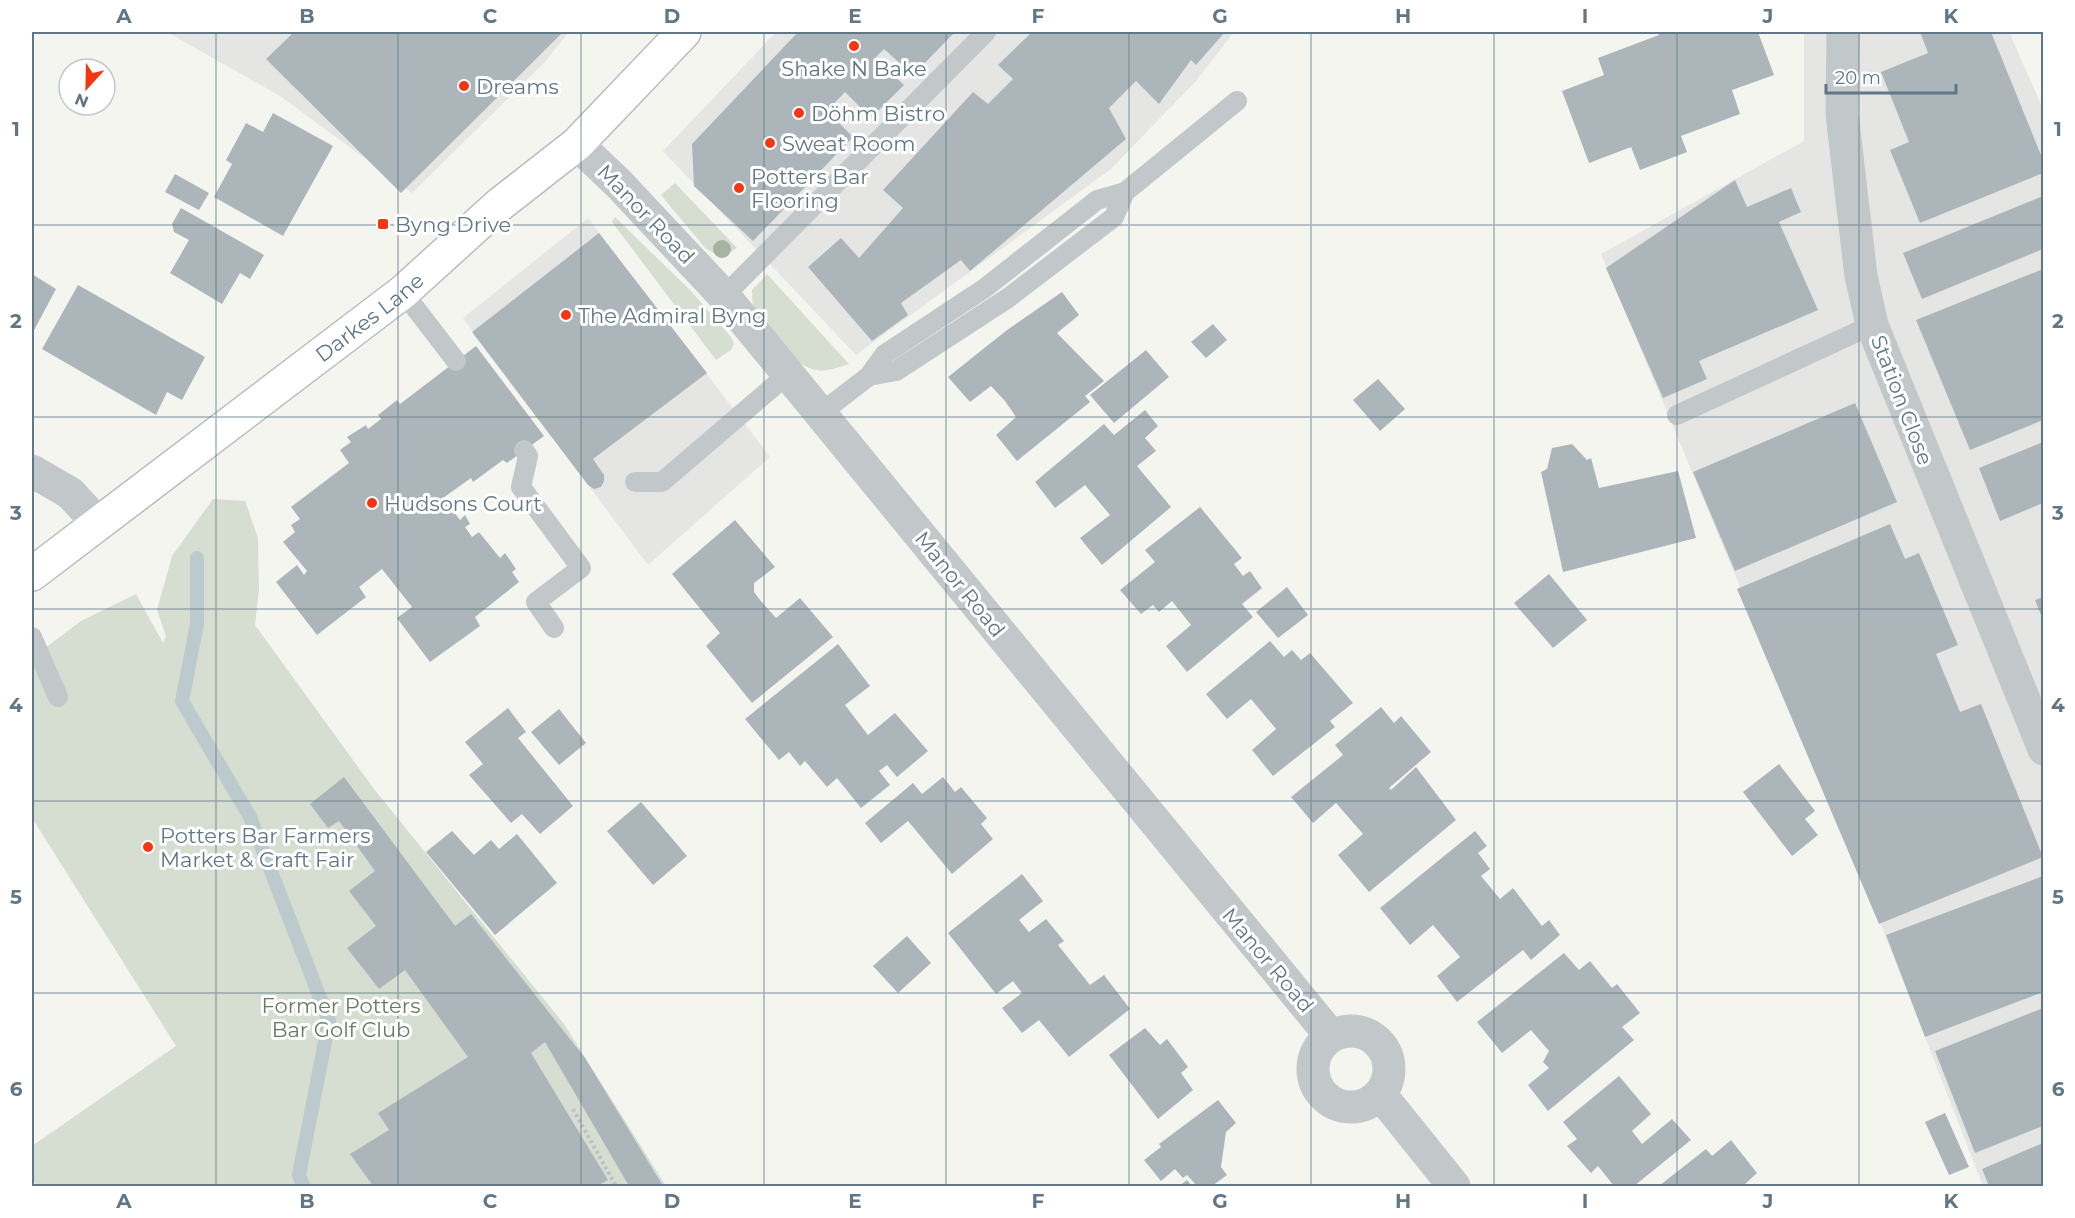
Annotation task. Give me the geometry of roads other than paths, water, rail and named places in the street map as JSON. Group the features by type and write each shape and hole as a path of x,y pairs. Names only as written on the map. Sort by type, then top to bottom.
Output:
{"street":[{"name":"Darkes Lane","path":"32,574 402,292 499,205 577,144 684,32"},
{"name":"Station Close","path":"1843,32 1842,114 1861,276 1872,325 2043,749"},
{"name":"Manor Road","path":"577,144 619,184 724,296 1331,1036"},
{"path":"32,471 70,492 98,523"},
{"path":"1354,1031 1377,1040 1384,1049 1388,1061 1386,1084 1380,1094 1369,1103 1357,1107 1343,1106 1321,1094 1314,1075 1315,1056 1321,1044 1331,1036 1354,1031"},
{"path":"1380,1094 1454,1186"}],"lane":[{"path":"724,296 986,32"},
{"path":"821,413 870,376 885,354 984,288 1097,200 1125,192 1237,101"},
{"path":"402,292 456,361"},
{"path":"1677,415 1872,325"},
{"path":"636,482 662,482 788,374"},
{"path":"524,450 528,456 521,487 581,568 536,602 554,628"},
{"path":"32,637 58,697"}],"waterway":[{"path":"197,558 197,624 182,701 250,817 329,1021 299,1175 303,1186"}],"place":[{"name":"Shake N Bake","path":"854,46"},
{"name":"Dreams","path":"464,86"},
{"name":"Döhm Bistro","path":"799,113"},
{"name":"Sweat Room","path":"770,143"},
{"name":"Potters Bar Flooring","path":"739,188"},
{"name":"Byng Drive","path":"383,224"},
{"name":"The Admiral Byng","path":"566,315"},
{"name":"Hudsons Court","path":"372,503"},
{"name":"Potters Bar Farmers Market & Craft Fair","path":"148,847"}],"park label":[{"name":"Former Potters Bar Golf Club","path":"341,1017"}]}
